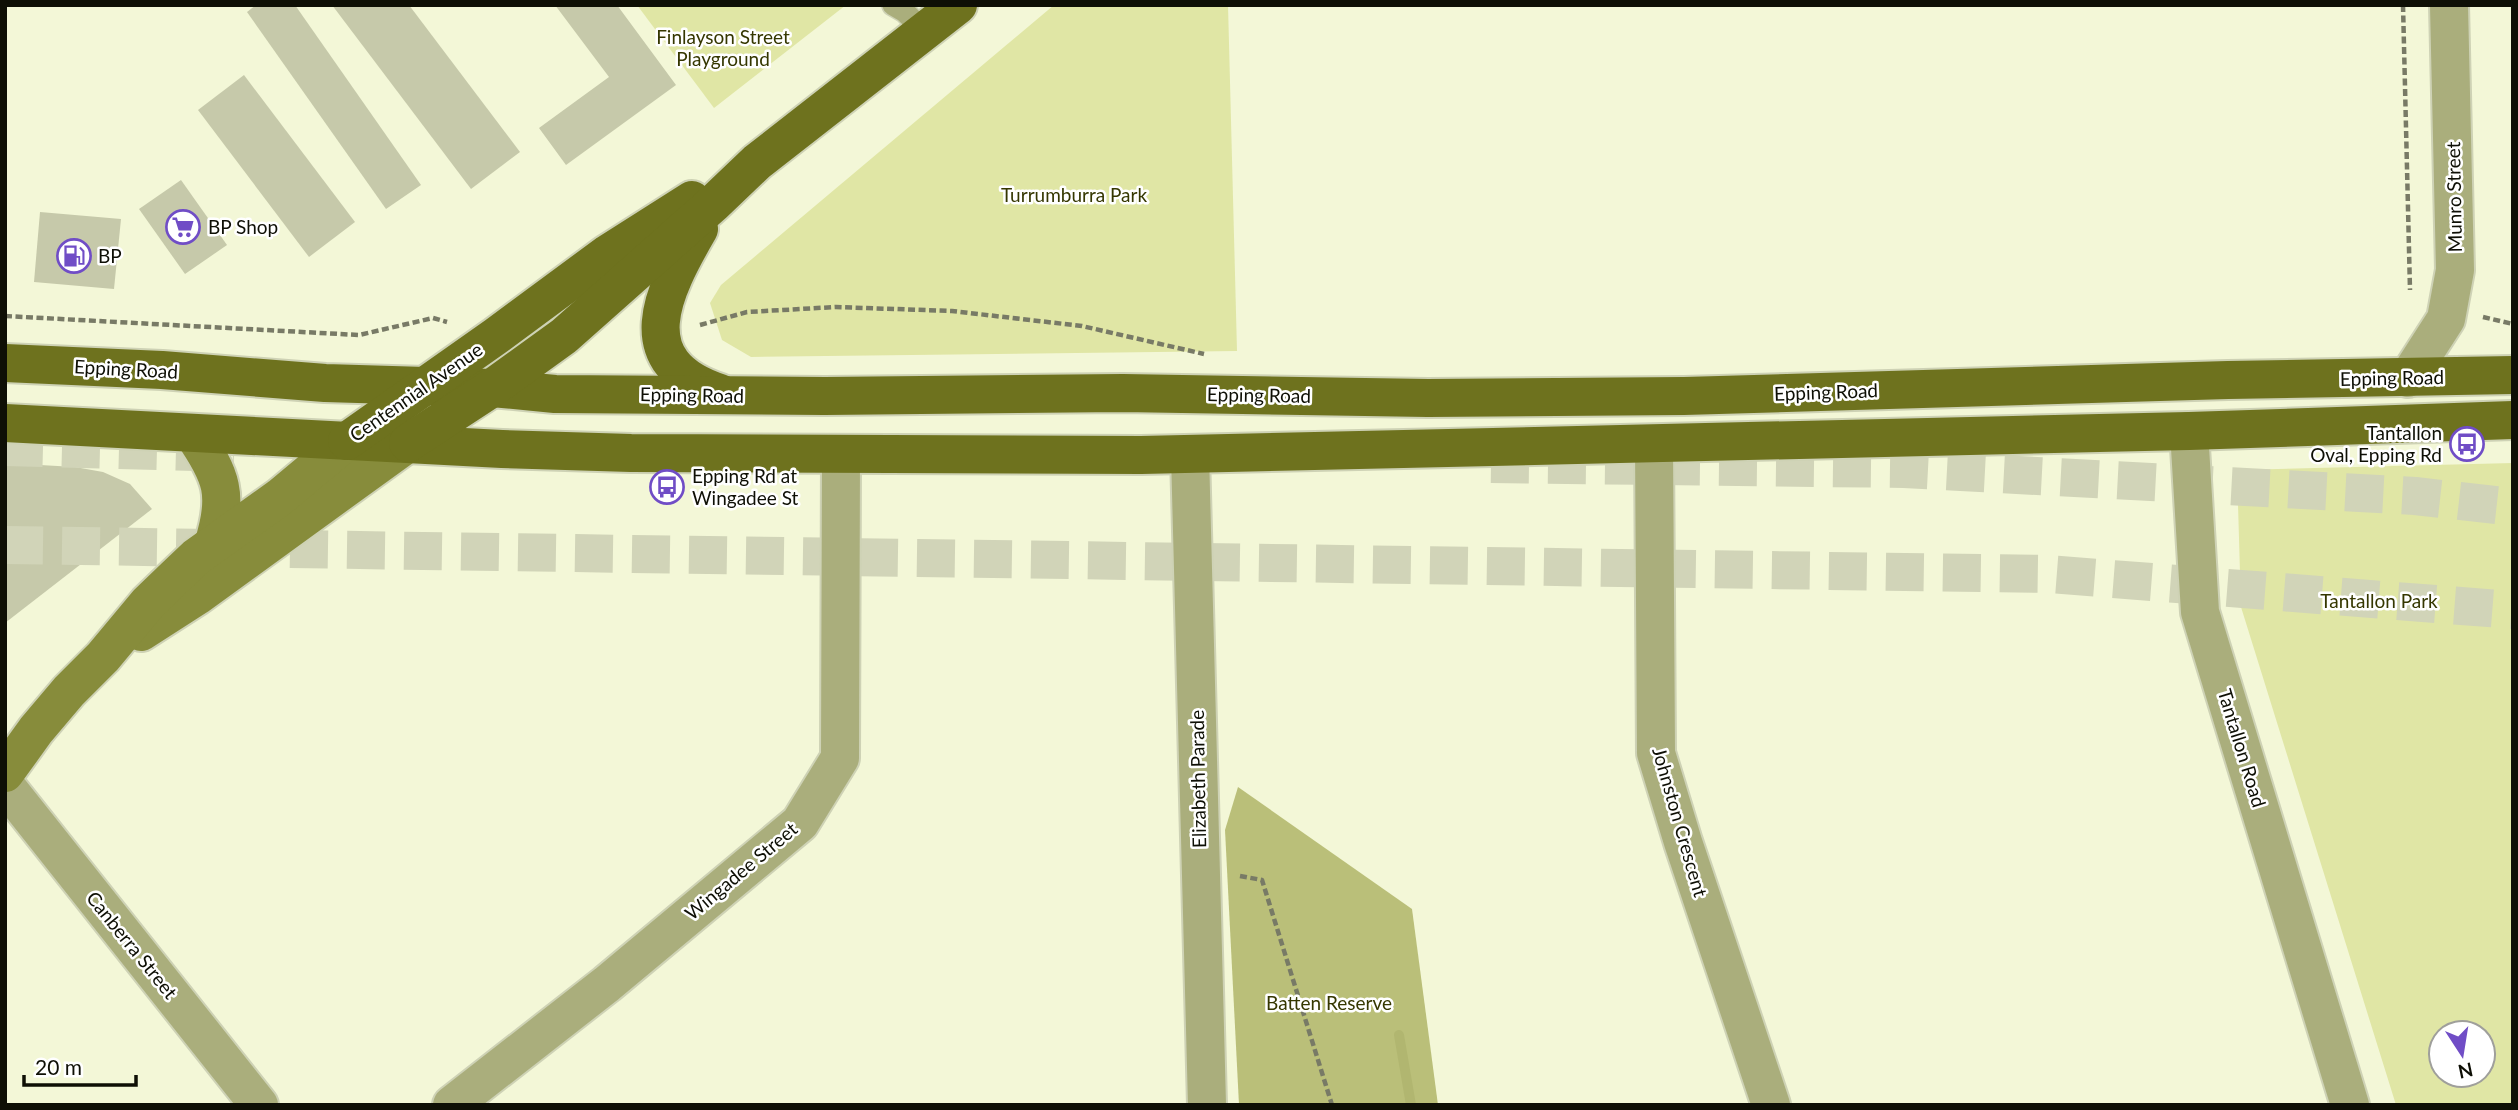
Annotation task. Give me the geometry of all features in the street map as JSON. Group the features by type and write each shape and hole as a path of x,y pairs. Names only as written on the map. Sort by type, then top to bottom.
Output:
{"main road":[{"name":"Centennial Avenue","path":"103,657 197,596 408,443 492,388 564,336 715,203 757,162 958,5"},
{"name":"Centennial Avenue","path":"5,773 44,720 174,576 280,497 347,440 627,240 757,162"},
{"path":"715,203 670,286 662,309 660,328 667,354 680,373 698,385 728,395"},
{"name":"Epping Road","path":"5,363 162,370 306,382 492,388 555,394 728,395 1123,393 1428,398 1671,397 2513,375"},
{"name":"Tantallon Road","path":"2186,382 2189,431"},
{"path":"5,423 192,434 618,452 841,455 1190,454 2189,431 2513,420"},
{"path":"192,434 215,468 221,489 222,512 214,545"}],"street":[{"name":"Munro Street","path":"2408,377 2446,319 2455,270 2449,5"},
{"name":"Tantallon Road","path":"2189,431 2200,612 2350,1105"},
{"name":"Johnston Crescent","path":"1654,444 1656,753 1771,1105"},
{"name":"Elizabeth Parade","path":"1190,454 1207,1105"},
{"name":"Wingadee Street","path":"452,1105 607,984 800,822 841,758 841,455"},
{"name":"Canberra Street","path":"5,785 259,1105"}],"lane":[{"path":"892,5 905,12 925,32"}],"path":[{"path":"2403,5 2410,301"},
{"path":"699,325 747,312 835,307 952,311 1082,326 1209,355"},
{"path":"5,316 359,335 433,318"},
{"path":"2446,319 2489,317 2513,324"},
{"path":"1200,868 1262,880 1332,1105"}],"green space":[{"name":"Finlayson Street Playground","path":"637,5 846,5 714,108"},
{"name":"Turrumburra Park","path":"1054,5 1228,5 1237,351 751,357 722,340 710,303 721,285"},
{"name":"Tantallon Park","path":"2513,463 2513,1105 2396,1105 2241,607 2237,470"},
{"name":"Batten Reserve","path":"1238,787 1412,909 1438,1105 1239,1105 1225,830"}],"building":[{"path":"256,5 295,5 421,185 386,209 247,12"},
{"path":"332,5 409,5 520,152 471,189"},
{"path":"555,5 617,5 676,85 566,165 539,128 609,77"},
{"path":"244,75 355,222 309,257 198,110"},
{"name":"BP Shop","path":"181,180 227,245 185,274 139,209"},
{"path":"40,212 121,219 114,289 34,282"},
{"path":"5,463 75,467 103,472 130,484 152,509 5,623"}],"waterway":[{"path":"1399,1035 1411,1105"}],"tunnel":[{"path":"5,447 234,453"},
{"path":"1491,464 1904,469 2415,496 2513,507"},
{"path":"5,545 2048,574 2513,610"}],"place":[{"name":"BP Shop","path":"183,227"},
{"name":"BP","path":"74,256"},
{"name":"Tantallon Oval, Epping Rd","path":"2467,444"},
{"name":"Epping Rd at Wingadee St","path":"667,487"}]}
